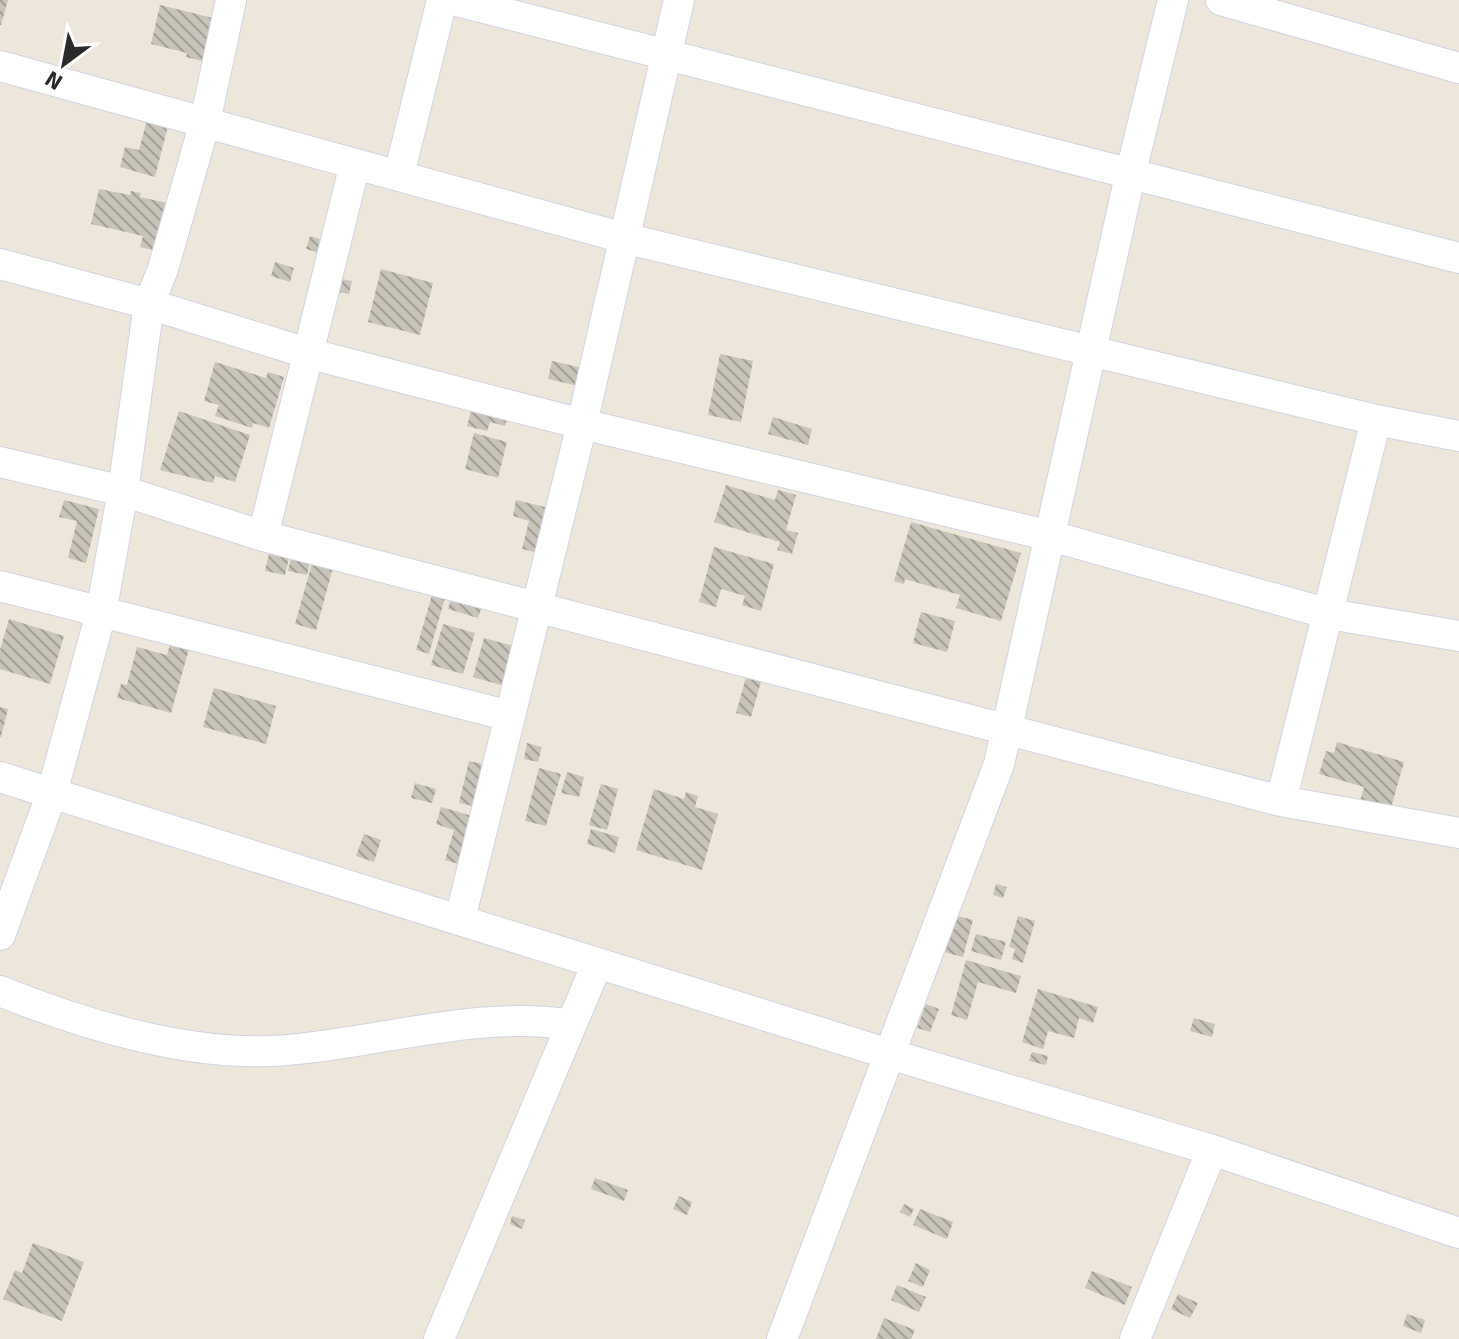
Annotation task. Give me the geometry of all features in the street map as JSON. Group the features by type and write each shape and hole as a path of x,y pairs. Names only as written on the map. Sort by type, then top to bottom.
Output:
{"street":[{"path":"0,935 52,793 101,613 123,491 149,304 163,269 205,122 231,0"},
{"path":"399,175 442,0"},
{"path":"453,0 1459,258"},
{"path":"460,919 582,424 679,0"},
{"path":"782,1339 999,764 1130,176 1173,0"},
{"path":"1221,0 1459,68"},
{"path":"0,66 624,238 1376,420 1459,436"},
{"path":"263,536 355,164"},
{"path":"0,264 149,304 307,353 582,424 1051,536 1329,614 1459,636"},
{"path":"1281,801 1376,420"},
{"path":"0,462 123,491 263,536 1281,801 1459,833"},
{"path":"0,586 510,716"},
{"path":"0,777 889,1054 1212,1150 1459,1233"},
{"path":"439,1339 462,1292 597,964"},
{"path":"0,991 148,1039 272,1051 524,1020 571,1025"},
{"path":"1135,1339 1212,1150"}],"building":[{"path":"0,0 8,0 1,25 0,25"},
{"path":"160,5 217,19 206,62 186,57 187,53 151,44"},
{"path":"147,120 168,126 155,177 120,167 125,147 139,150"},
{"path":"99,189 130,195 131,191 141,193 140,197 172,204 161,252 140,247 143,236 91,224"},
{"path":"310,236 326,241 322,254 306,249"},
{"path":"275,262 294,268 290,282 271,276"},
{"path":"381,269 433,283 420,335 368,322"},
{"path":"335,278 352,281 349,294 333,291"},
{"path":"720,354 753,361 741,422 708,415"},
{"path":"552,361 587,369 582,387 548,379"},
{"path":"215,362 266,378 268,372 284,377 269,428 253,423 252,428 215,416 219,405 204,401"},
{"path":"474,400 510,410 505,426 490,422 487,431 467,426"},
{"path":"179,411 250,435 235,482 215,476 213,483 160,470"},
{"path":"773,417 812,429 808,445 768,434"},
{"path":"474,433 507,442 498,478 465,469"},
{"path":"726,485 775,500 778,490 796,495 786,530 798,533 792,554 777,550 780,542 714,522"},
{"path":"64,500 99,509 86,563 68,558 77,521 59,517"},
{"path":"516,500 549,508 538,553 522,549 529,521 513,516"},
{"path":"911,522 1021,553 1001,621 956,608 960,595 905,579 904,584 894,581"},
{"path":"714,547 774,564 761,611 742,605 745,596 721,589 716,607 699,602"},
{"path":"270,549 290,553 285,575 265,571"},
{"path":"292,553 311,558 307,575 288,571"},
{"path":"312,563 333,568 316,630 295,624"},
{"path":"434,588 447,591 429,654 416,650"},
{"path":"452,594 483,603 478,618 448,609"},
{"path":"921,612 955,621 947,652 913,643"},
{"path":"9,619 64,636 50,684 0,669 0,650"},
{"path":"443,624 475,633 463,674 431,665"},
{"path":"484,638 518,647 507,687 473,677"},
{"path":"170,644 189,649 171,713 117,698 121,684 127,685 137,647 167,655"},
{"path":"747,674 762,678 751,717 736,713"},
{"path":"214,688 276,706 266,744 203,727"},
{"path":"0,707 8,709 1,737 0,737"},
{"path":"1337,742 1404,762 1388,818 1358,809 1364,787 1319,774 1326,751 1334,753"},
{"path":"527,743 542,747 538,762 524,759"},
{"path":"469,761 487,765 477,807 459,803"},
{"path":"539,768 561,774 546,826 525,821"},
{"path":"567,772 584,777 579,797 561,793"},
{"path":"415,783 436,789 432,803 411,798"},
{"path":"601,784 618,789 607,830 589,825"},
{"path":"654,789 684,799 686,792 698,796 695,807 718,814 702,870 636,850"},
{"path":"441,807 476,817 462,865 445,860 454,830 436,824"},
{"path":"591,829 619,837 615,853 587,844"},
{"path":"364,834 381,840 374,862 356,856"},
{"path":"996,884 1007,887 1003,898 993,895"},
{"path":"954,915 973,920 963,957 944,952"},
{"path":"1018,916 1035,921 1023,963 1012,959 1015,949 1009,947"},
{"path":"976,934 1006,942 1001,960 971,951"},
{"path":"966,960 1021,976 1016,993 978,982 967,1020 951,1015"},
{"path":"1038,989 1098,1007 1093,1023 1079,1018 1074,1038 1048,1031 1043,1049 1022,1042"},
{"path":"926,1004 939,1009 930,1032 917,1028"},
{"path":"1194,1018 1215,1024 1212,1037 1190,1031"},
{"path":"1032,1052 1048,1056 1046,1065 1029,1061"},
{"path":"595,1178 628,1190 624,1201 591,1189"},
{"path":"679,1196 692,1202 687,1215 673,1209"},
{"path":"904,1204 914,1209 910,1217 900,1212"},
{"path":"920,1209 953,1222 947,1239 913,1225"},
{"path":"512,1216 525,1220 522,1229 510,1224"},
{"path":"33,1243 84,1262 62,1321 3,1299 15,1270 22,1273"},
{"path":"916,1263 930,1270 923,1287 908,1281"},
{"path":"1092,1271 1132,1287 1125,1305 1085,1288"},
{"path":"897,1285 926,1297 919,1312 891,1300"},
{"path":"1178,1294 1198,1303 1190,1318 1171,1309"},
{"path":"1407,1314 1425,1320 1421,1333 1403,1326"},
{"path":"884,1318 915,1330 911,1339 876,1339"}]}
